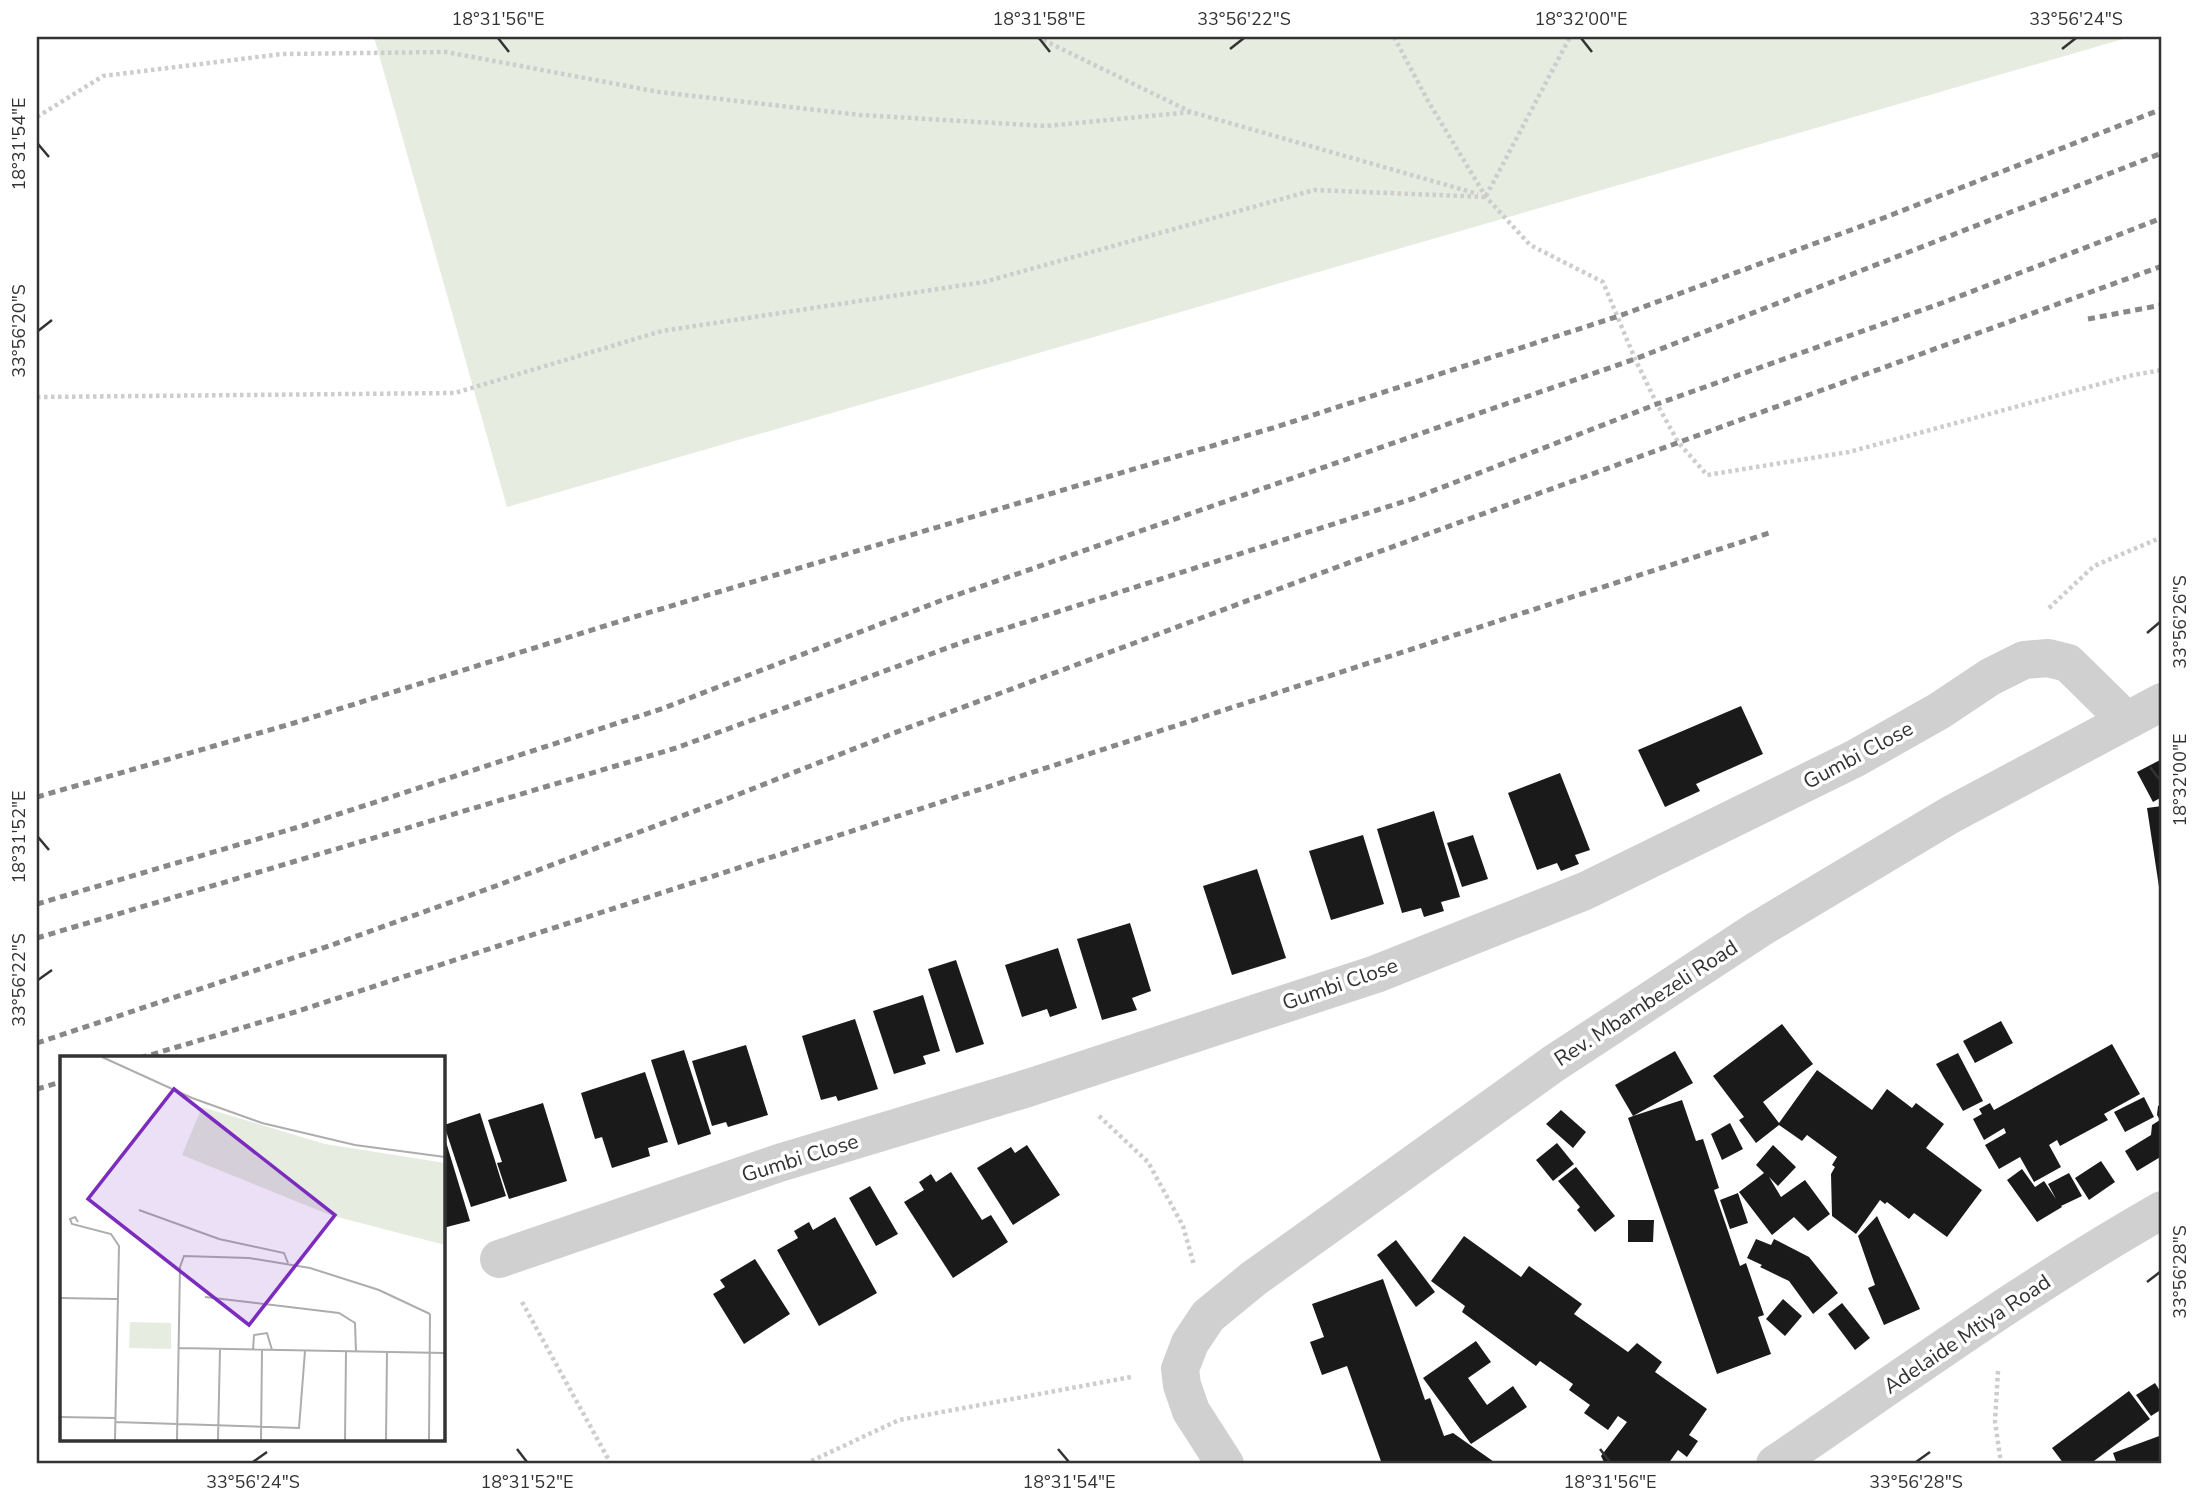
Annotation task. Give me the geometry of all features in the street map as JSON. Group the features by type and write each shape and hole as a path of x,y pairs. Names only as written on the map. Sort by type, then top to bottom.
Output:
{"street":[{"path":"2048,658 2068,663 2126,720"},
{"name":"Gumbi Close","path":"499,1259 779,1163 1028,1088 1376,974 1586,891 1854,759 1939,711 1990,677 2024,660 2048,658"},
{"name":"Rev. Mbambezeli Road","path":"1180,1368 1190,1343 1208,1316 1253,1279 1553,1064 1759,929 1950,815 2162,702"},
{"name":"Adelaide Mtiya Road","path":"1775,1464 1993,1316 2106,1242 2162,1210"},
{"path":"1180,1368 1182,1385 1191,1411 1225,1464"}],"path":[{"path":"1037,37 1191,112 1486,197"},
{"path":"1394,37 1428,101 1486,197 1530,245 1603,282 1657,404 1678,442 1707,475 1849,452 2133,375 2162,370"},
{"path":"1486,197 1570,37"},
{"path":"37,117 103,76 282,54 446,52 659,92 860,115 1046,126 1191,112"},
{"path":"37,397 455,393 662,331 984,282 1314,190 1486,197"},
{"path":"2048,658 2045,611 2095,566 2162,537"},
{"path":"1028,1088 1099,1116 1148,1162 1183,1226 1208,1316"},
{"path":"499,1259 611,1464"},
{"path":"1993,1316 1998,1361 1995,1421 2001,1464"},
{"path":"805,1464 899,1420 1180,1368"}],"shaded area":[{"path":"374,37 2130,37 507,507"}],"building":[{"path":"1741,706 1763,754 1696,784 1700,791 1665,807 1638,750"},
{"path":"2162,759 2162,797 2153,802 2137,772"},
{"path":"1560,773 1590,850 1575,855 1579,864 1561,871 1557,863 1537,870 1508,793"},
{"path":"2162,806 2162,900 2161,900 2147,808"},
{"path":"1434,811 1460,897 1441,902 1444,911 1424,917 1421,908 1402,913 1377,829"},
{"path":"1363,835 1384,904 1331,920 1309,851"},
{"path":"1473,835 1488,879 1462,887 1447,843"},
{"path":"1257,869 1286,958 1232,975 1203,886"},
{"path":"1130,923 1151,991 1132,998 1137,1010 1102,1020 1077,939"},
{"path":"1058,948 1077,1008 1050,1017 1047,1009 1022,1017 1005,965"},
{"path":"956,960 984,1044 956,1053 928,969"},
{"path":"923,995 940,1051 923,1056 926,1064 894,1074 873,1011"},
{"path":"855,1019 878,1089 838,1101 836,1096 821,1100 802,1036"},
{"path":"2001,1021 2013,1043 1975,1063 1963,1041"},
{"path":"1782,1024 1813,1064 1763,1102 1779,1123 1817,1070 1872,1110 1887,1089 1912,1108 1916,1103 1944,1124 1926,1148 1982,1190 1947,1237 1914,1213 1909,1219 1887,1202 1885,1204 1880,1200 1856,1234 1832,1216 1831,1174 1837,1157 1807,1135 1802,1141 1779,1125 1756,1143 1739,1120 1744,1117 1713,1076"},
{"path":"2112,1044 2140,1094 2104,1114 2108,1120 2060,1146 2057,1140 2049,1145 2061,1167 2034,1182 2020,1157 1999,1169 1985,1145 2006,1133 2004,1128 1984,1140 1973,1119 1982,1114 1979,1109 1990,1103 1994,1110"},
{"path":"746,1045 768,1115 728,1127 726,1122 712,1126 692,1061"},
{"path":"684,1050 711,1134 678,1145 651,1060"},
{"path":"1675,1051 1693,1083 1633,1116 1615,1085"},
{"path":"1958,1053 1983,1101 1963,1111 1936,1064"},
{"path":"645,1072 668,1142 648,1148 650,1156 612,1168 602,1137 595,1139 581,1093"},
{"path":"2144,1097 2154,1117 2125,1132 2114,1112"},
{"path":"1682,1100 1696,1141 1703,1139 1719,1188 1714,1190 1740,1266 1746,1263 1764,1315 1758,1317 1771,1354 1717,1374 1628,1118"},
{"path":"543,1103 567,1181 509,1199 497,1163 502,1162 488,1120"},
{"path":"2162,1104 2162,1156 2137,1171 2125,1151 2151,1135 2152,1125 2160,1120 2157,1115 2158,1106"},
{"path":"1561,1110 1586,1132 1573,1148 1546,1124"},
{"path":"480,1113 506,1196 471,1207 444,1125"},
{"path":"1730,1123 1743,1149 1722,1160 1711,1134"},
{"path":"444,1135 470,1221 444,1228"},
{"path":"1557,1143 1574,1164 1553,1181 1536,1160"},
{"path":"1027,1145 1060,1195 1013,1225 977,1168 1011,1147 1015,1153"},
{"path":"1773,1145 1796,1167 1778,1186 1769,1177 1781,1197 1805,1180 1830,1214 1808,1231 1794,1217 1772,1235 1739,1192 1764,1173 1756,1165"},
{"path":"2101,1161 2115,1182 2089,1200 2075,1178"},
{"path":"1576,1167 1615,1216 1595,1232 1577,1210 1580,1207 1558,1181"},
{"path":"2022,1169 2035,1187 2044,1181 2056,1199 2048,1184 2069,1173 2082,1196 2037,1222 2007,1180"},
{"path":"951,1172 982,1220 991,1215 1008,1242 953,1278 904,1202 924,1190 919,1182 931,1174 936,1182"},
{"path":"870,1186 898,1234 876,1246 849,1198"},
{"path":"1738,1193 1748,1223 1730,1229 1720,1200"},
{"path":"1877,1216 1920,1309 1884,1325 1868,1288 1875,1285 1858,1236"},
{"path":"835,1217 877,1293 819,1326 777,1250 798,1238 794,1231 809,1222 813,1230"},
{"path":"1628,1220 1654,1220 1653,1242 1628,1242"},
{"path":"1464,1236 1521,1277 1529,1266 1582,1304 1574,1314 1628,1352 1637,1343 1662,1362 1655,1372 1707,1409 1689,1435 1698,1441 1687,1457 1678,1450 1668,1464 1605,1464 1601,1456 1627,1422 1618,1416 1608,1430 1584,1413 1590,1405 1569,1390 1573,1384 1540,1361 1536,1366 1462,1312 1465,1306 1431,1281"},
{"path":"1756,1239 1771,1245 1774,1239 1809,1257 1838,1293 1813,1314 1789,1281 1747,1258"},
{"path":"1396,1240 1435,1292 1416,1307 1377,1255"},
{"path":"755,1259 790,1314 744,1344 713,1294 725,1287 720,1280"},
{"path":"1383,1279 1425,1400 1430,1398 1444,1436 1453,1433 1497,1464 1382,1464 1347,1366 1322,1375 1310,1342 1324,1337 1312,1304"},
{"path":"1783,1299 1802,1316 1785,1336 1766,1319"},
{"path":"1842,1303 1870,1338 1855,1350 1828,1314"},
{"path":"1476,1341 1491,1362 1468,1378 1487,1405 1513,1386 1527,1407 1471,1444 1423,1378"},
{"path":"2155,1383 2162,1394 2162,1409 2151,1416 2136,1395"},
{"path":"2129,1391 2150,1419 2090,1464 2064,1464 2052,1448"},
{"path":"2162,1435 2162,1464 2117,1464 2113,1453"}],"railway":[{"path":"37,797 294,723 627,619 1276,427 1619,316 1886,217 2162,109"},
{"path":"37,904 302,826 664,708 945,599 1635,359 2162,153"},
{"path":"37,938 676,748 966,641 1412,499 1657,404 1942,303 2162,218"},
{"path":"37,1043 329,946 493,887 1340,566 2162,266"},
{"path":"2088,319 2162,305"},
{"path":"147,1056 295,1012 1769,533"},
{"path":"37,1089 60,1082"}]}
